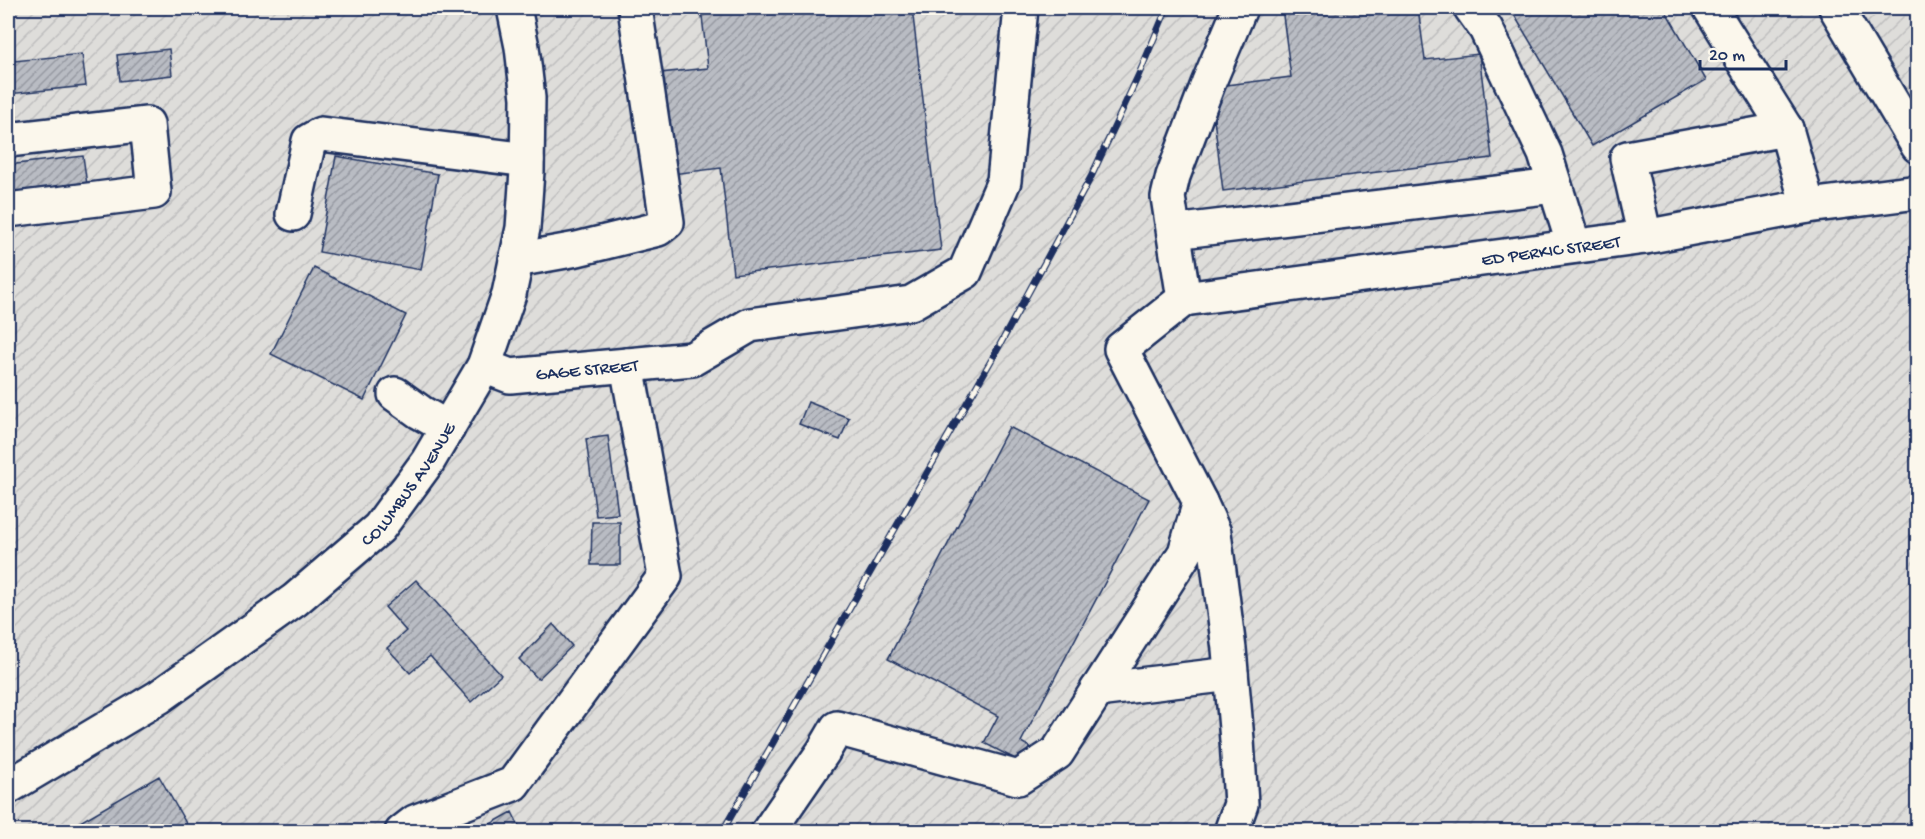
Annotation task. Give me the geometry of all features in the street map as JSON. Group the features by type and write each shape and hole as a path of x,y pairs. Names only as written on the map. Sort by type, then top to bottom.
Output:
{"street":[{"name":"COLUMBUS AVENUE","path":"8,787 159,697 295,600 379,528 428,461 484,366 509,294 523,228 528,98 514,8"},
{"path":"516,260 577,249 658,229 667,222 634,8"},
{"name":"GAGE STREET","path":"484,366 510,376 692,359 750,326 911,303 965,272 1004,181 1021,8"},
{"path":"1232,831 1241,804 1231,674 1214,533 1121,349 1184,299 1168,196 1173,176 1208,84 1240,8"},
{"path":"1471,8 1486,29 1540,144 1574,246"},
{"path":"1710,8 1786,129 1808,206"},
{"path":"1836,8 1917,146"},
{"path":"8,140 147,124 154,192 8,210"},
{"path":"1645,237 1627,158 1786,129"},
{"path":"293,214 309,141 321,134 527,160"},
{"path":"1174,232 1554,186"},
{"name":"ED PERKIC STREET","path":"1184,299 1645,237 1808,206 1917,192"},
{"path":"402,831 415,822 513,784 665,576 627,365"},
{"path":"395,394 448,428"},
{"path":"768,831 837,728 1018,778 1057,753 1185,553 1200,502"},
{"path":"1097,690 1231,674"}],"shaded area":[{"path":"8,8 1917,8 1917,831 8,831"}],"building":[{"path":"701,8 912,8 941,250 733,274 721,168 672,174 660,73 708,68"},
{"path":"1282,8 1418,8 1425,60 1479,54 1492,158 1223,191 1210,87 1291,77"},
{"path":"1510,8 1664,8 1706,80 1592,146"},
{"path":"169,49 172,75 120,81 117,55"},
{"path":"82,54 86,86 8,94 8,58 13,57 14,61"},
{"path":"83,156 88,192 8,202 8,165"},
{"path":"336,156 438,174 421,270 319,252"},
{"path":"314,268 406,315 364,400 271,354"},
{"path":"808,402 849,418 840,440 799,424"},
{"path":"1009,427 1149,499 1021,742 1030,747 1021,762 984,743 998,716 888,659"},
{"path":"608,436 618,514 596,516 586,439"},
{"path":"592,522 620,522 620,565 591,565"},
{"path":"416,580 501,675 471,702 430,656 410,673 387,648 406,631 385,607"},
{"path":"553,624 572,646 538,679 519,659"},
{"path":"159,776 191,832 63,832"},
{"path":"512,812 522,832 476,832"}],"railway":[{"path":"722,832 996,352 1091,177 1167,8"}]}
